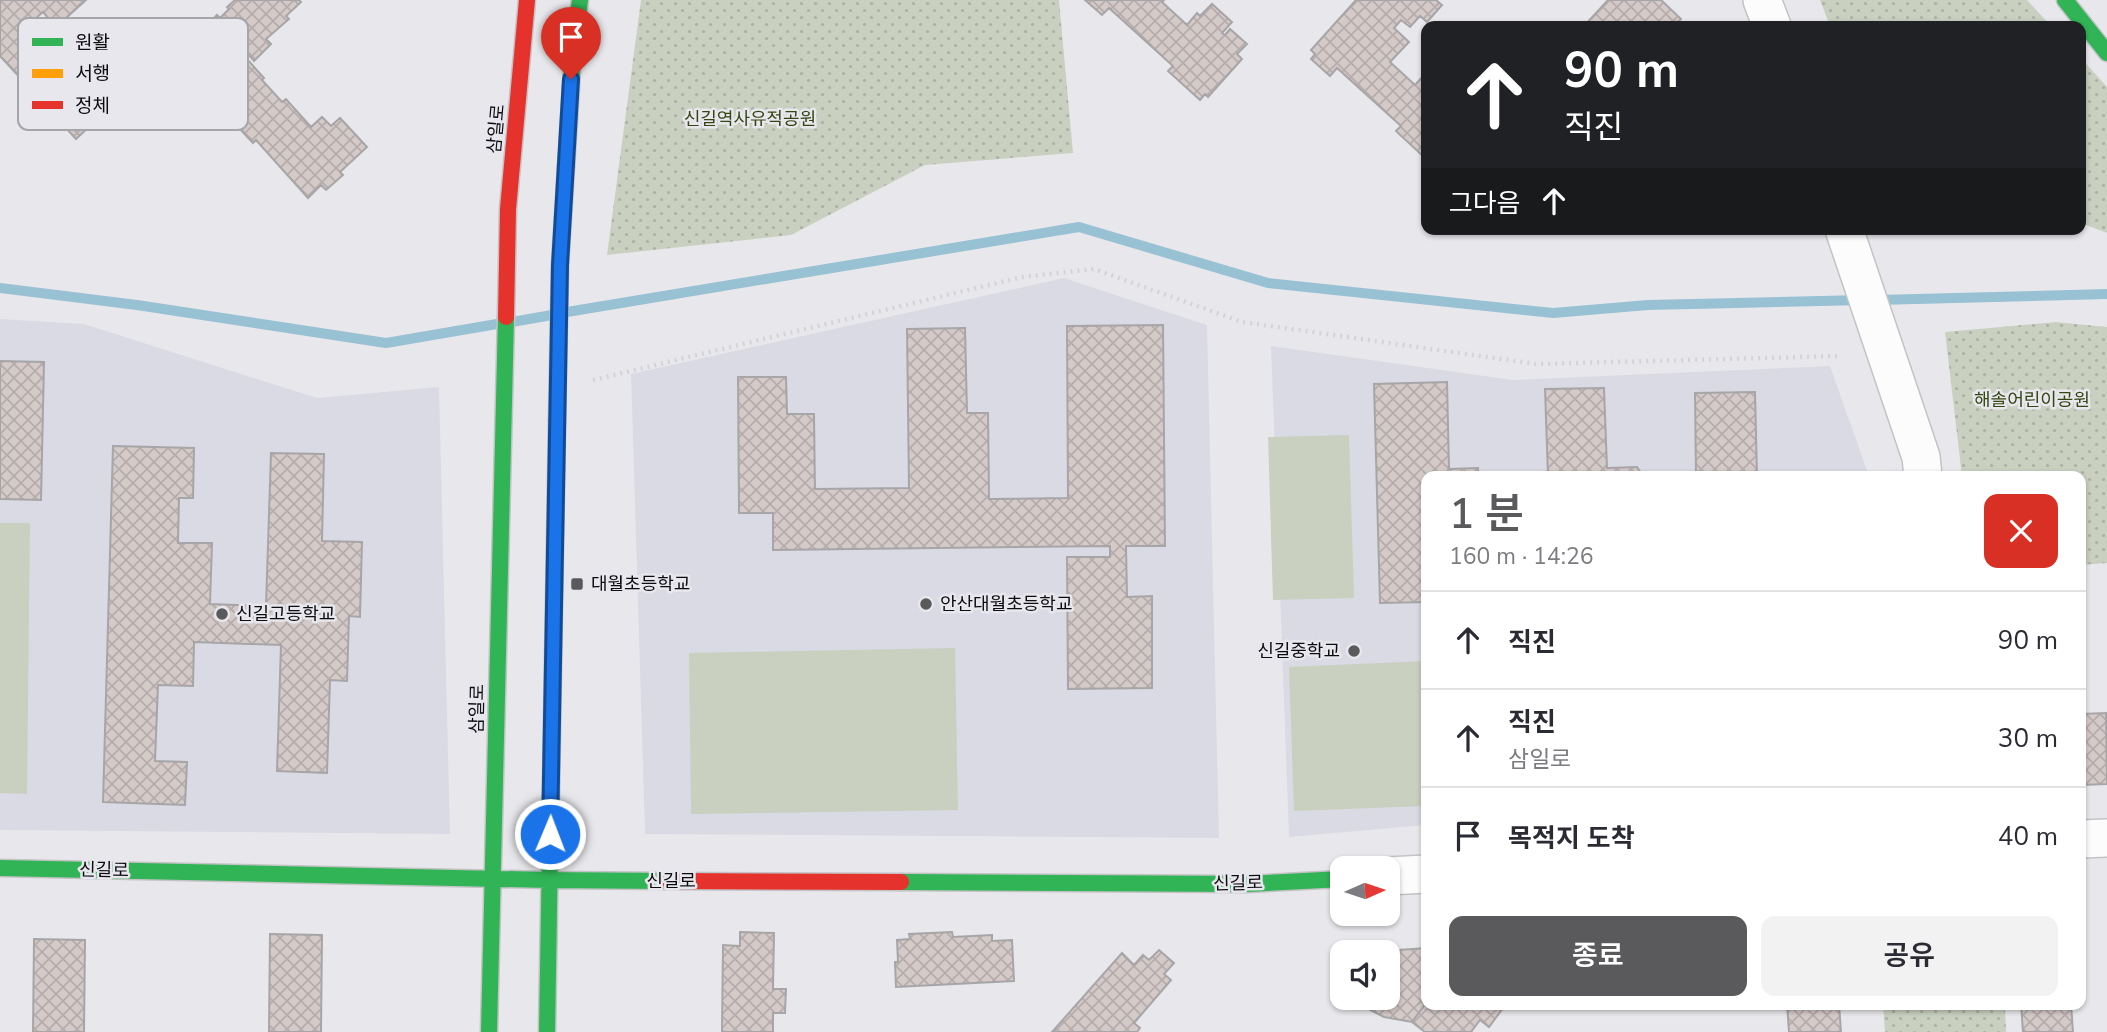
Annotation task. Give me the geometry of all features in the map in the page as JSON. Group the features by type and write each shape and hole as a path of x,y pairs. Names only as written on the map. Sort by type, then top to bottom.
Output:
{"street":[{"name":"삼일로","path":"489,1032 508,209 527,0"},
{"path":"547,1032 560,265 573,53 580,0"},
{"path":"1762,0 1770,21"},
{"path":"2065,0 2082,21"},
{"path":"2086,26 2107,53"},
{"path":"1848,241 1921,457 1922,471"},
{"path":"2086,839 2107,838"},
{"name":"신길로","path":"0,868 549,880 1247,884 1330,880"},
{"path":"1400,875 1421,874"}],"path":[{"path":"559,389 1022,276 1094,269 1242,322 1536,364 1842,356"}],"shaded area":[{"name":"안산대월초등학교","path":"1064,278 1207,325 1219,838 645,834 631,374"},
{"name":"신길고등학교","path":"0,319 84,324 317,398 439,387 450,834 0,830"},
{"name":"신길중학교","path":"1271,346 1513,380 1830,366 1867,471 1421,471 1421,825 1289,837"}],"green space":[{"name":"신길역사유적공원","path":"641,0 1059,0 1073,153 925,165 791,235 607,255"},
{"path":"1820,0 2027,0 2046,21 1828,21"},
{"path":"2086,64 2107,87 2107,233 2086,225"},
{"name":"해솔어린이공원","path":"2056,322 2107,327 2107,563 2086,565 2086,471 1961,471 1945,332"},
{"path":"1349,435 1354,598 1273,600 1268,437"},
{"path":"0,523 30,523 27,794 0,793"},
{"path":"955,648 958,810 691,814 689,653"},
{"path":"1421,661 1421,806 1294,811 1289,667"},
{"path":"1883,1010 2005,1010 2006,1032 1885,1032"}],"building":[{"path":"0,0 86,0 66,18 48,18 43,12 36,18 18,18 18,76 0,56"},
{"path":"235,0 301,2 286,16 289,19 266,39 271,44 254,61 248,56 248,18 220,18 229,9 227,7"},
{"path":"1085,0 1164,0 1162,2 1187,25 1197,13 1200,16 1212,4 1232,22 1222,33 1225,35 1230,29 1247,44 1237,54 1242,59 1208,97 1205,94 1200,100 1168,71 1173,66 1109,8 1102,15"},
{"path":"1356,0 1436,0 1442,5 1428,21 1420,16 1410,27 1401,20 1394,28 1409,42 1390,62 1415,85 1421,78 1421,154 1396,131 1401,126 1337,68 1330,76 1311,59 1315,54 1311,50"},
{"path":"1608,0 1661,0 1681,19 1679,21 1589,21"},
{"path":"248,60 282,102 286,99 311,127 322,117 331,126 340,118 367,147 340,172 343,175 326,190 321,185 308,198 256,140 253,143 241,130 248,130"},
{"path":"68,130 86,130 76,139"},
{"path":"1163,325 1165,546 1126,546 1127,597 1152,596 1152,688 1068,689 1067,557 1110,557 1110,546 773,550 773,513 739,513 738,377 786,377 787,414 814,414 815,489 909,488 907,329 965,328 967,413 988,413 989,499 1068,498 1067,326"},
{"path":"0,361 44,362 41,500 0,499"},
{"path":"1447,382 1449,469 1478,468 1478,471 1421,471 1421,602 1380,603 1374,384"},
{"path":"1604,388 1607,468 1637,467 1640,471 1548,471 1545,389"},
{"path":"1755,392 1757,471 1696,471 1695,393"},
{"path":"113,446 194,448 193,498 179,498 178,543 212,543 210,604 266,606 271,453 324,454 322,541 362,542 360,617 349,616 347,681 330,680 327,773 277,771 281,645 194,642 193,686 158,685 155,761 187,762 185,805 103,802"},
{"path":"2106,713 2107,784 2086,785 2086,714"},
{"path":"740,932 774,933 773,989 786,989 785,1013 773,1013 773,1032 722,1032 723,945 740,946"},
{"path":"952,932 953,937 992,935 992,941 1012,940 1014,981 896,987 897,940 910,939 909,934"},
{"path":"270,934 322,935 321,1032 269,1032"},
{"path":"34,939 85,940 84,1032 33,1032"},
{"path":"1421,948 1421,1010 1412,1022 1384,1017 1370,1010 1400,1010 1400,950"},
{"path":"1159,950 1174,963 1164,974 1171,980 1134,1023 1140,1028 1137,1032 1052,1032 1122,953 1134,965 1143,955 1149,960"},
{"path":"1421,1010 1502,1010 1489,1027 1480,1020 1471,1032 1425,1032 1412,1022"},
{"path":"1787,1010 1839,1010 1841,1032 1789,1032"},
{"path":"2021,1010 2071,1010 2073,1032 2023,1032"}],"waterway":[{"path":"567,312 1079,227 1268,283 1553,313 1648,305 1862,300"},
{"path":"0,288 137,305 386,343 497,324"},
{"path":"1877,300 2107,294"},
{"path":"512,322 552,315"}],"traffic: fast":[{"path":"566,167 573,53 580,0"},
{"path":"2065,0 2082,21"},
{"path":"2086,26 2107,53"},
{"path":"489,1032 506,317"},
{"path":"547,1032 557,420"},
{"path":"0,868 666,881"},
{"path":"901,882 1247,884 1330,880"}],"traffic: slow":[{"path":"557,420 560,265 566,167"}],"traffic: jam":[{"path":"506,317 508,209 527,0"},
{"path":"666,881 901,882"}],"place":[{"name":"대월초등학교","path":"577,584"},
{"name":"안산대월초등학교","path":"926,604"},
{"name":"신길고등학교","path":"222,614"},
{"name":"신길중학교","path":"1354,651"}],"route":[{"path":"550,834 560,265 571,79"}]}
